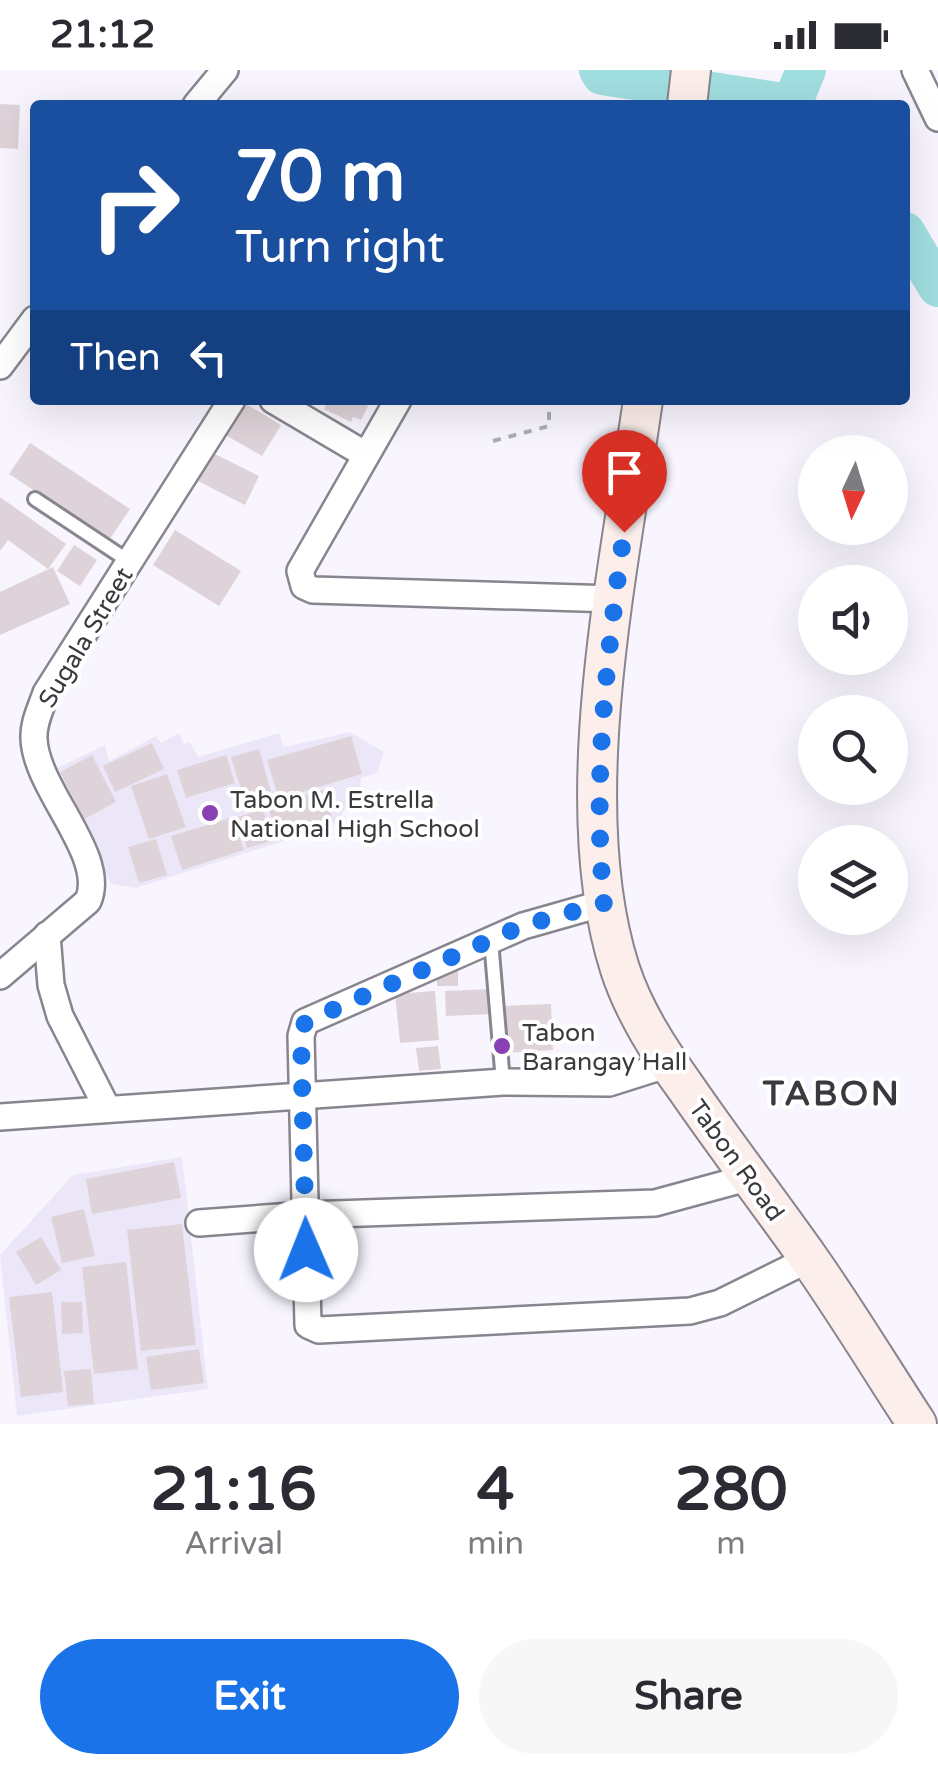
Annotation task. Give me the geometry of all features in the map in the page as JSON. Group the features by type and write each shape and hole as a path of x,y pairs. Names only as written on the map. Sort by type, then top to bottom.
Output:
{"street":[{"path":"200,100 225,70"},
{"path":"688,100 691,70"},
{"path":"915,70 938,118"},
{"path":"0,366 30,325"},
{"name":"Sugala Street","path":"48,935 88,901 93,890 88,863 38,762 36,720 46,693 229,405"},
{"path":"281,405 366,455"},
{"path":"395,405 300,571 304,586 313,590 615,599"},
{"name":"Tabon Road","path":"642,405 601,719 598,792 604,903 620,971 669,1064 747,1178 809,1258 917,1424"},
{"path":"604,903 522,926 305,1022 301,1036 308,1325 319,1330 690,1311 720,1304 809,1258"},
{"path":"0,976 48,935"},
{"path":"48,935 51,985 60,1016 107,1108"},
{"path":"0,1118 503,1082 609,1082 669,1064"},
{"path":"199,1224 305,1215 656,1203 747,1178"}],"lane":[{"path":"35,498 130,562"},
{"path":"491,939 503,1082"}],"path":[{"path":"493,441 549,426 549,405"}],"shaded area":[{"name":"Tabon M. Estrella National High School","path":"350,732 384,752 377,773 361,778 360,792 349,801 337,824 136,888 111,884 55,769 105,745 109,761 156,736 161,743 179,733 184,744 190,742 198,757 279,733 284,747"},
{"path":"182,1157 208,1389 17,1416 0,1255 73,1175"}],"building":[{"path":"0,104 20,105 18,149 0,148"},
{"path":"239,405 248,405 281,425 262,456 222,433"},
{"path":"326,405 368,405 361,420 353,417 351,422 324,409"},
{"path":"30,443 130,509 109,540 9,474"},
{"path":"209,451 259,476 245,505 194,479"},
{"path":"0,497 66,544 48,569 8,540 0,551"},
{"path":"175,530 241,571 219,606 153,565"},
{"path":"74,545 97,560 80,586 57,571"},
{"path":"53,567 70,604 0,635 0,592"},
{"path":"351,736 362,774 279,799 267,760"},
{"path":"152,743 164,769 115,792 103,766"},
{"path":"259,749 272,795 245,803 231,757"},
{"path":"92,755 116,802 84,819 60,772"},
{"path":"226,755 235,783 186,798 177,770"},
{"name":"Tabon M. Estrella National High School","path":"167,774 186,827 149,839 131,786"},
{"path":"323,790 333,821 278,838 268,807"},
{"path":"263,809 272,841 247,848 238,817"},
{"path":"233,817 244,850 182,870 171,836"},
{"path":"156,839 167,875 139,883 128,847"},
{"path":"437,966 458,966 458,986 437,986"},
{"path":"494,989 495,1014 446,1016 445,991"},
{"path":"435,991 439,1040 400,1043 395,994"},
{"path":"551,1004 553,1050 506,1053 504,1006"},
{"path":"438,1046 441,1069 419,1071 416,1048"},
{"path":"174,1162 181,1198 92,1214 86,1179"},
{"path":"84,1209 95,1256 62,1263 51,1217"},
{"path":"182,1224 196,1345 141,1351 127,1230"},
{"path":"41,1237 61,1270 36,1285 16,1252"},
{"path":"126,1262 138,1369 94,1374 82,1267"},
{"path":"52,1292 63,1392 21,1397 9,1297"},
{"path":"61,1302 82,1302 83,1333 62,1334"},
{"path":"199,1349 204,1383 151,1390 146,1357"},
{"path":"91,1369 94,1404 68,1406 64,1371"}],"waterway":[{"path":"599,70 602,75 764,100"},
{"path":"794,100 806,70"},
{"path":"910,240 938,287"}],"place":[{"name":"Tabon M. Estrella National High School","path":"210,813"},
{"name":"Tabon Barangay Hall","path":"502,1046"}],"district":[{"name":"TABON","path":"832,1093"}],"route":[{"path":"306,1250 301,1036 305,1022 522,926 604,903 598,792 601,719 624,532"}]}
